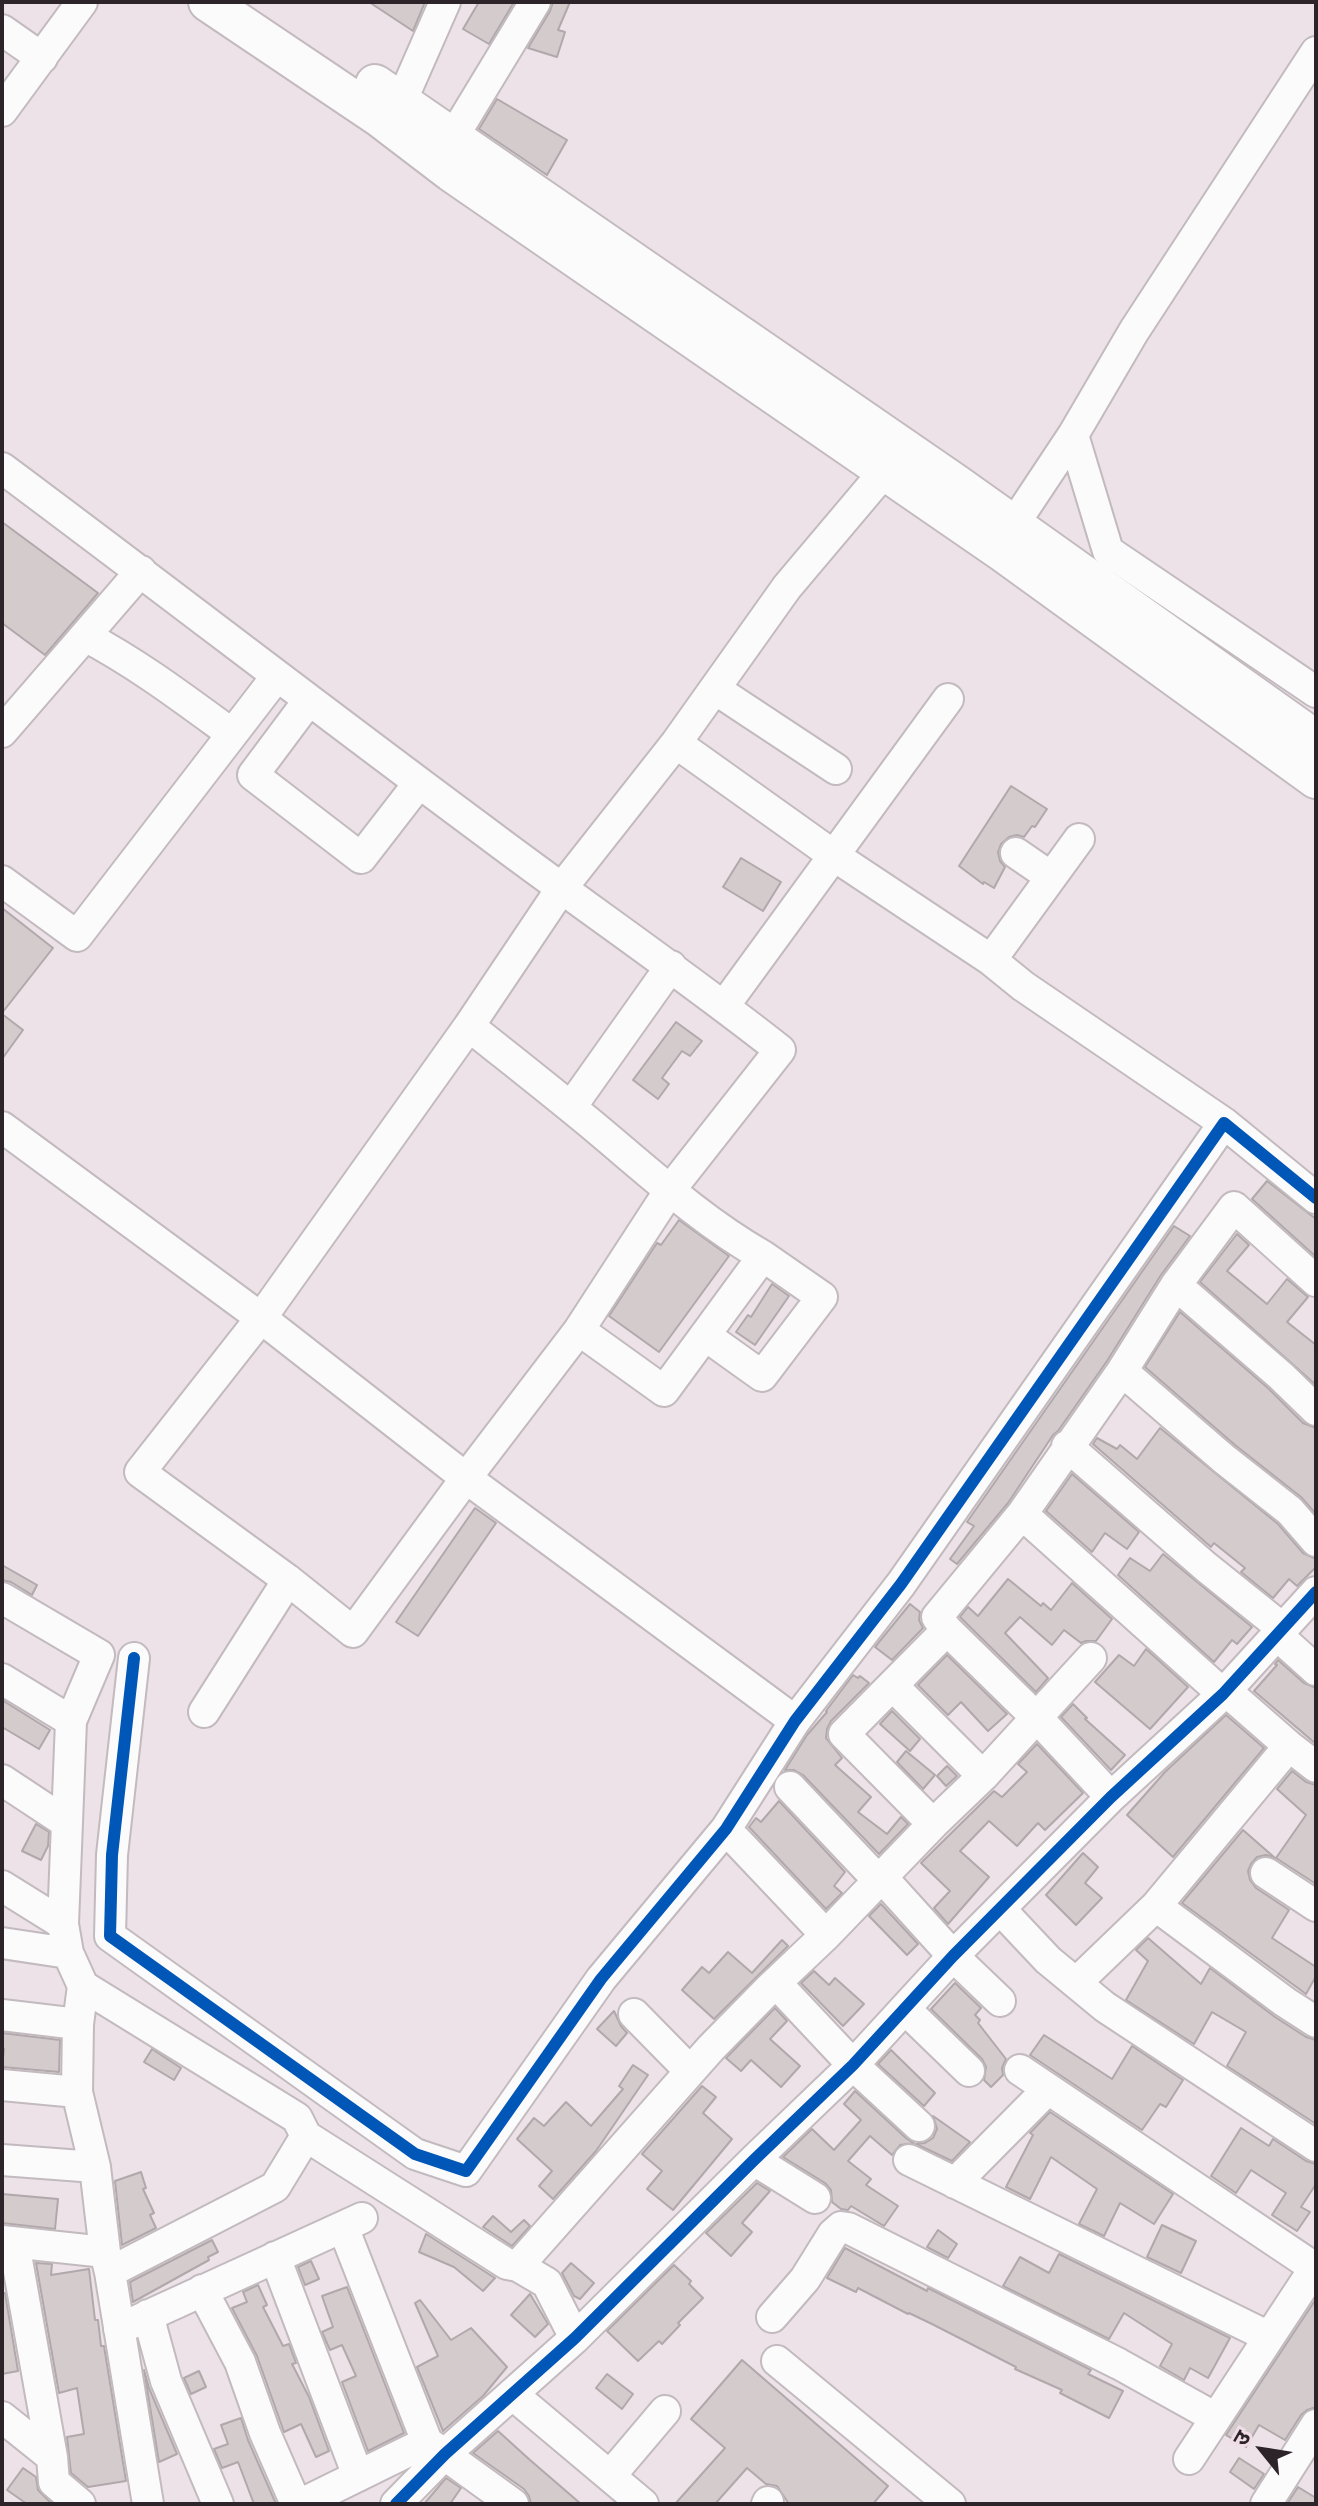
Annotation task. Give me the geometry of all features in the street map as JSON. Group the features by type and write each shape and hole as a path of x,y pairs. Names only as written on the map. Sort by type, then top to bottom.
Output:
{"main road":[{"path":"208,2 379,117 451,172 884,472 1006,536 1316,740"},
{"path":"254,2 453,137 1006,536 1316,779"}],"street":[{"path":"2,111 82,2"},
{"path":"401,102 445,2"},
{"path":"453,137 535,2"},
{"path":"2,30 42,58"},
{"path":"1006,536 1073,435 1134,331 1316,52"},
{"path":"1073,435 1108,551 1316,692"},
{"path":"2,468 419,783 561,889 671,966 780,1050 670,1190 579,1330 353,1632 288,1580 140,1472 261,1318 469,1026 561,889 676,743 787,587 884,472"},
{"path":"2,732 141,571"},
{"path":"85,636 156,678 232,734"},
{"path":"2,881 77,936 277,676"},
{"path":"715,689 836,769"},
{"path":"724,1006 833,855 908,773 948,699"},
{"path":"309,700 253,775 361,858 419,783"},
{"path":"676,743 833,855 991,960 1023,986 1224,1123 1316,1198"},
{"path":"991,960 1079,839"},
{"path":"1016,853 1051,877"},
{"path":"571,1107 671,966"},
{"path":"469,1026 731,1238 822,1297 762,1376 706,1336"},
{"path":"134,1658 112,1855 110,1936 415,2154 466,2171 601,1979 726,1829 795,1721 942,1528 1224,1123"},
{"path":"2,1127 261,1318 466,1478 795,1721"},
{"path":"1111,1797 937,1617 1022,1514 1122,1371 1176,1285 1234,1207 1316,1281"},
{"path":"579,1330 664,1391 763,1256"},
{"path":"1176,1285 1316,1410"},
{"path":"1122,1371 1290,1511 1316,1541"},
{"path":"1067,1446 1279,1631 1316,1670"},
{"path":"1022,1514 1224,1692 1316,1767"},
{"path":"204,1712 288,1580"},
{"path":"202,2290 240,2362 265,2433 298,2504 358,2476 436,2448 512,2394 575,2338 853,2065 953,1956 1111,1797 1224,1692 1316,1592"},
{"path":"2,1598 99,1655 71,1721 66,1938 83,1986 78,2024 77,2092 95,2167 107,2262 148,2504"},
{"path":"933,1824 844,1734 894,1687 947,1630"},
{"path":"518,2266 690,2071 983,1776 1091,1658"},
{"path":"2,1679 71,1721"},
{"path":"894,1687 983,1776"},
{"path":"1076,1983 1156,1906 1289,1746"},
{"path":"2,1780 67,1823"},
{"path":"790,1787 1000,2001"},
{"path":"736,1840 826,1935"},
{"path":"1266,1873 1316,1906"},
{"path":"2,1886 66,1938"},
{"path":"1156,1906 1316,2022"},
{"path":"1000,1909 1048,1960 1105,2007 1316,2146"},
{"path":"2,1943 66,1938"},
{"path":"776,1983 853,2065 919,2126"},
{"path":"83,1986 297,2118 306,2136 472,2243 547,2283 575,2338"},
{"path":"905,2009 969,2071"},
{"path":"634,2014 690,2071"},
{"path":"2,2015 78,2024"},
{"path":"1020,2070 1315,2267 1189,2459"},
{"path":"2,2085 77,2092"},
{"path":"955,2183 1048,2089"},
{"path":"80,2504 54,2482 52,2457 8,2242 107,2262 275,2187 306,2136"},
{"path":"2,2160 95,2167"},
{"path":"754,2160 815,2198"},
{"path":"909,2160 1269,2337"},
{"path":"119,2329 352,2222 436,2448 513,2504"},
{"path":"772,2317 805,2279 833,2234 841,2227 848,2228 1119,2364 1216,2418"},
{"path":"275,2257 358,2476"},
{"path":"148,2315 166,2381 218,2504"},
{"path":"777,2361 950,2504"},
{"path":"512,2394 643,2504"},
{"path":"610,2476 665,2411"},
{"path":"2,2417 52,2457"},
{"path":"1266,2504 1316,2425"},
{"path":"396,2504 436,2448"}],"building":[{"path":"369,2 425,2 413,31"},
{"path":"479,2 514,2 489,44 463,29"},
{"path":"553,2 570,2 558,30 565,32 557,57 528,48"},
{"path":"497,99 567,140 547,175 479,129"},
{"path":"2,522 98,593 45,655 2,623"},
{"path":"1011,786 1047,809 1024,837 1009,837 1001,844 998,852 1005,867 994,888 983,884 959,866"},
{"path":"741,858 781,882 763,911 723,887"},
{"path":"2,908 53,948 2,1013"},
{"path":"2,1014 23,1030 2,1059"},
{"path":"676,1022 702,1041 690,1056 682,1051 662,1078 669,1084 658,1099 633,1080"},
{"path":"1267,1181 1316,1219 1314,1255 1252,1199"},
{"path":"679,1220 729,1256 659,1352 609,1316 657,1243 661,1245"},
{"path":"1174,1226 1190,1236 1008,1503 957,1564 950,1559 974,1526 967,1522"},
{"path":"1237,1234 1249,1245 1227,1271 1267,1304 1287,1279 1308,1297 1287,1322 1316,1345 1316,1385 1200,1282"},
{"path":"772,1284 789,1296 755,1345 736,1332 748,1315 751,1317"},
{"path":"1180,1312 1269,1389 1303,1423 1316,1428 1316,1514 1301,1497 1145,1367"},
{"path":"1160,1428 1278,1524 1303,1553 1316,1559 1316,1567 1297,1586 1289,1579 1273,1598 1241,1572 1245,1568 1214,1543 1211,1547 1093,1444 1097,1438 1117,1449 1120,1445 1137,1459"},
{"path":"1072,1474 1139,1532 1127,1549 1105,1533 1092,1552 1046,1511"},
{"path":"475,1508 496,1523 418,1636 396,1622"},
{"path":"1163,1554 1252,1627 1237,1644 1232,1640 1214,1662 1118,1575 1130,1558 1150,1571"},
{"path":"2,1565 37,1585 32,1595 2,1580"},
{"path":"1008,1579 1041,1606 1043,1603 1051,1610 1072,1583 1112,1619 1096,1641 1081,1643 1064,1630 1052,1645 1020,1617 1005,1633 1048,1678 1036,1692 960,1617 968,1607 978,1616"},
{"path":"910,1604 920,1612 919,1620 923,1628 892,1660 875,1647"},
{"path":"1146,1649 1188,1687 1150,1729 1095,1682 1119,1655 1134,1666"},
{"path":"947,1655 1007,1714 988,1731 961,1702 948,1715 918,1685"},
{"path":"1278,1660 1304,1683 1316,1688 1316,1744 1254,1691"},
{"path":"853,1675 869,1683 831,1721 826,1738 842,1758 835,1765 871,1797 858,1812 887,1834 901,1817 908,1824 879,1854 803,1775 794,1770 785,1770 807,1735"},
{"path":"2,1700 50,1730 39,1749 2,1727"},
{"path":"1073,1704 1125,1755 1111,1770 1061,1717"},
{"path":"892,1711 920,1739 910,1751 880,1724"},
{"path":"1226,1715 1264,1748 1173,1857 1127,1815 1165,1772"},
{"path":"1037,1744 1083,1793 1045,1830 1038,1823 1017,1846 989,1821 960,1851 989,1877 948,1924 934,1908 950,1891 921,1863 994,1791 1002,1797 1027,1772 1018,1764"},
{"path":"906,1751 935,1775 923,1789 897,1762"},
{"path":"947,1766 957,1776 946,1786 937,1776"},
{"path":"1292,1771 1306,1782 1316,1785 1316,1884 1276,1858 1306,1815 1277,1789"},
{"path":"779,1801 845,1872 834,1886 842,1893 826,1909 749,1827 756,1818 761,1822"},
{"path":"36,1824 49,1832 48,1846 41,1860 22,1851"},
{"path":"1243,1830 1275,1858 1266,1855 1257,1857 1248,1871 1250,1880 1256,1888 1289,1910 1272,1938 1316,1967 1316,1976 1306,1994 1182,1903"},
{"path":"1083,1853 1098,1867 1085,1883 1102,1898 1076,1925 1046,1895"},
{"path":"881,1904 918,1944 907,1955 869,1916"},
{"path":"1148,1938 1201,1984 1210,1968 1275,2017 1316,2040 1316,2124 1227,2066 1246,2032 1212,2012 1194,2044 1126,2000 1148,1961 1136,1950"},
{"path":"782,1940 788,1946 714,2019 682,1990 702,1967 709,1973 728,1952 752,1973"},
{"path":"814,1971 829,1985 835,1978 864,2004 843,2026 801,1983"},
{"path":"955,1983 981,2008 975,2015 980,2020 978,2023 1006,2059 1003,2075 991,2087 984,2080 986,2067 982,2059 931,2009"},
{"path":"775,2008 787,2021 770,2039 800,2066 781,2087 751,2060 741,2071 726,2058"},
{"path":"614,2011 627,2033 616,2046 597,2029"},
{"path":"2,2033 60,2040 59,2072 2,2067"},
{"path":"1044,2035 1112,2079 1132,2046 1183,2080 1166,2107 1160,2104 1142,2130 1030,2055"},
{"path":"152,2049 181,2068 174,2080 144,2062"},
{"path":"891,2050 935,2093 924,2106 878,2064"},
{"path":"633,2065 648,2075 596,2151 553,2199 539,2186 552,2171 517,2139 534,2118 544,2126 566,2102 591,2126 623,2089 619,2086"},
{"path":"702,2086 716,2097 703,2113 732,2139 673,2210 647,2189 662,2171 642,2154"},
{"path":"855,2091 914,2143 900,2145 892,2155 870,2136 848,2161 871,2179 866,2185 898,2206 884,2226 851,2206 848,2210 841,2209 832,2202 831,2190 825,2183 783,2157 812,2129 834,2150 861,2120 844,2104"},
{"path":"1050,2112 1173,2194 1154,2224 1120,2203 1104,2236 1079,2224 1097,2189 1051,2157 1030,2199 1006,2187 1033,2135 1030,2133"},
{"path":"933,2116 970,2142 952,2161 916,2144 933,2138 937,2129"},
{"path":"1241,2128 1269,2146 1273,2139 1306,2161 1316,2164 1316,2184 1301,2207 1310,2212 1297,2231 1272,2215 1286,2193 1251,2170 1236,2193 1211,2176"},
{"path":"141,2172 146,2188 143,2189 154,2213 150,2215 156,2228 122,2245 115,2181"},
{"path":"757,2183 770,2191 742,2223 752,2232 731,2256 706,2233"},
{"path":"2,2194 58,2199 55,2229 2,2223"},
{"path":"493,2216 511,2232 524,2220 530,2226 512,2246 483,2227"},
{"path":"1162,2225 1196,2241 1181,2273 1147,2257"},
{"path":"938,2230 957,2244 948,2258 927,2247"},
{"path":"426,2234 495,2278 483,2291 454,2267 419,2252"},
{"path":"212,2240 218,2252 208,2257 209,2260 133,2302 130,2282"},
{"path":"845,2248 1091,2370 1088,2374 1123,2391 1109,2418 1060,2393 1062,2390 1015,2369 932,2324 858,2288 856,2292 827,2278"},
{"path":"1059,2254 1230,2338 1208,2378 1190,2368 1184,2380 1160,2366 1172,2344 1124,2313 1109,2339 1003,2286 1020,2257 1049,2273"},
{"path":"311,2261 319,2279 305,2285 298,2267"},
{"path":"36,2263 52,2264 51,2275 89,2269 95,2320 98,2320 101,2346 104,2346 126,2481 88,2487 71,2473 67,2437 84,2434 77,2388 59,2393"},
{"path":"571,2263 594,2283 580,2299 574,2296 562,2273"},
{"path":"674,2265 703,2298 662,2344 659,2341 638,2361 607,2331"},
{"path":"258,2285 267,2305 263,2307 283,2346 289,2344 296,2363 292,2364 309,2397 329,2451 316,2457 301,2424 284,2432 257,2356 232,2308 247,2302 243,2292"},
{"path":"347,2287 404,2433 368,2451 342,2382 356,2376 342,2345 330,2350 322,2332 333,2327 322,2296"},
{"path":"2,2293 5,2293 18,2371 2,2374"},
{"path":"530,2294 548,2324 535,2337 511,2315"},
{"path":"420,2300 451,2340 471,2328 507,2367 483,2396 443,2431 417,2367 438,2356 415,2303"},
{"path":"1314,2302 1316,2407 1301,2415 1285,2440 1259,2425 1246,2447 1226,2435"},
{"path":"742,2360 888,2486 873,2504 789,2504 777,2486 766,2484 747,2468 715,2504 675,2504 725,2448 691,2419"},
{"path":"144,2370 177,2454 159,2462"},
{"path":"199,2371 206,2387 191,2394 184,2378"},
{"path":"607,2374 633,2394 622,2409 596,2388"},
{"path":"241,2418 276,2504 254,2504 238,2462 222,2468 214,2449 228,2444 221,2425"},
{"path":"498,2431 581,2504 531,2504 524,2489 473,2453"},
{"path":"1239,2458 1264,2474 1254,2489 1230,2472"},
{"path":"23,2468 36,2477 38,2490 49,2504 27,2504 7,2490"},
{"path":"446,2478 461,2488 450,2504 424,2504"},
{"path":"1298,2487 1316,2498 1316,2504 1287,2504"}],"cycle path":[{"path":"134,1658 112,1855 110,1936 415,2154 466,2171 601,1979 726,1829 795,1721 901,1584 1224,1123 1316,1198"},
{"path":"396,2504 445,2454 575,2338 853,2065 953,1956 1111,1797 1223,1694 1316,1592"}]}
